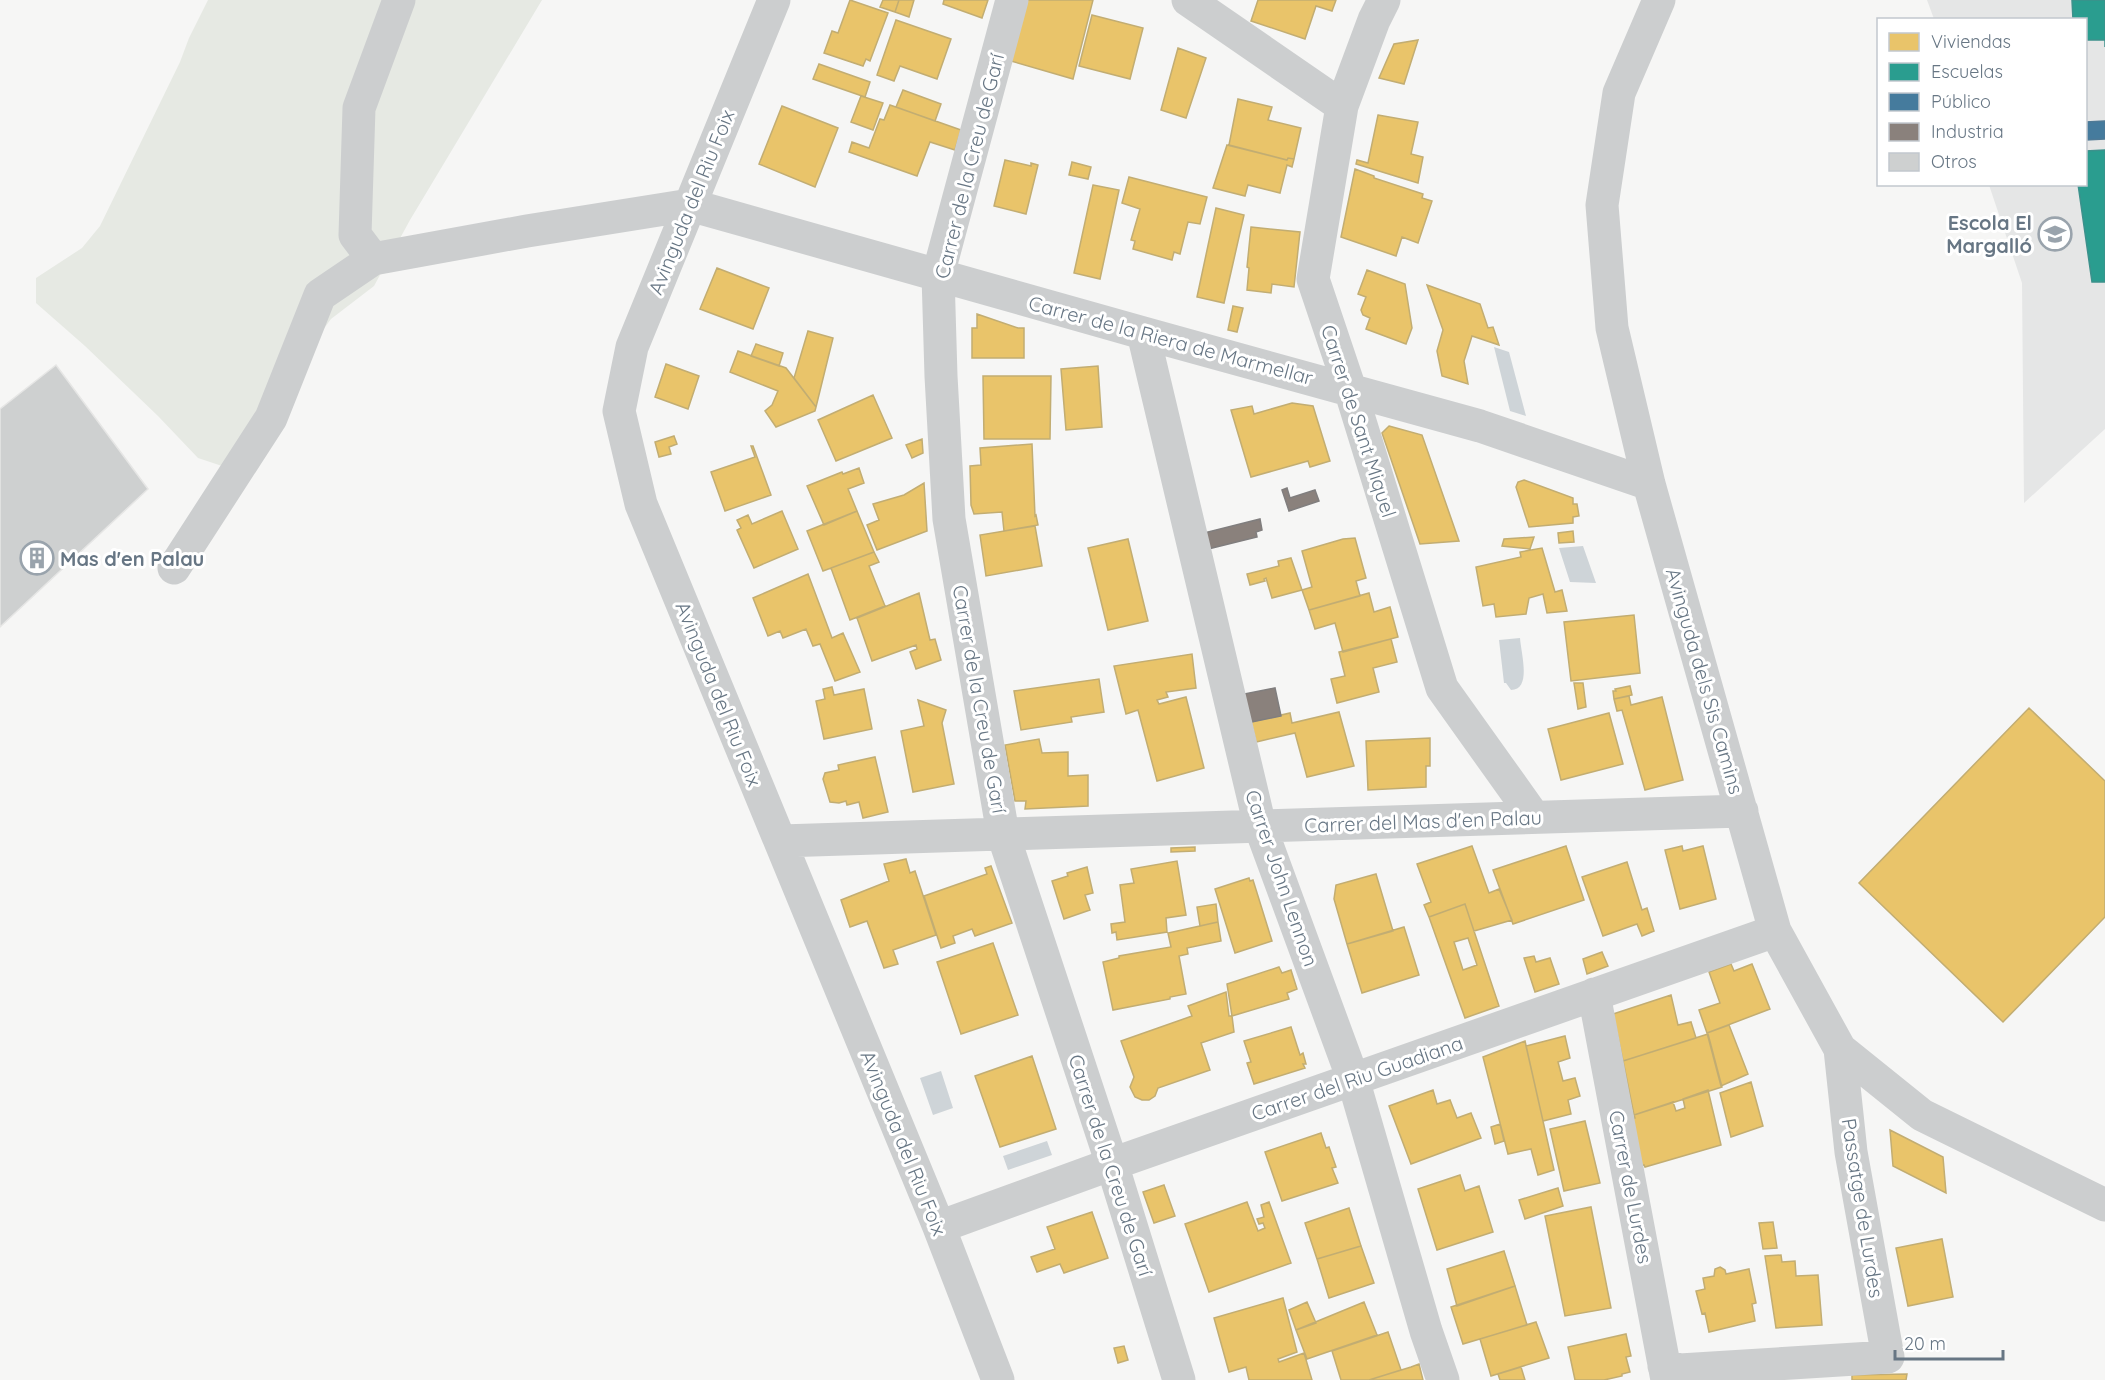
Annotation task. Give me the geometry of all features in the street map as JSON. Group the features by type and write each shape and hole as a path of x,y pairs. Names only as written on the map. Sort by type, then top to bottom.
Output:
{"street":[{"path":"373,259 355,234 359,108 399,0"},
{"name":"Avinguda del Riu Foix","path":"774,0 632,347 619,411 641,504 939,1227 998,1380"},
{"name":"Carrer de la Creu de Garí","path":"1012,0 938,275 949,519 1003,834 1112,1164 1179,1380"},
{"path":"1188,0 1342,106"},
{"name":"Carrer de Sant Miquel","path":"1384,0 1374,20 1342,106 1313,279 1350,389 1442,688 1534,817"},
{"name":"Avinguda dels Sis Camins","path":"1659,0 1619,93 1602,205 1612,328 1649,484 1775,931 1840,1049 1922,1115 2105,1205"},
{"path":"174,568 271,418 320,295 373,259 690,205"},
{"name":"Carrer de la Riera de Marmellar","path":"690,205 1480,426 1649,484"},
{"name":"Carrer John Lennon","path":"1143,333 1260,826 1353,1079 1426,1331 1443,1380"},
{"name":"Carrer del Mas d'en Palau","path":"781,841 1742,811"},
{"name":"Carrer del Riu Guadiana","path":"939,1227 1775,931"},
{"name":"Carrer de Lurdes","path":"1594,994 1666,1373"},
{"name":"Passatge de Lurdes","path":"1666,1373 1680,1370 1888,1357 1851,1152 1840,1049"}],"shaded area":[{"path":"208,0 542,0 410,220 374,286 331,319 222,466 198,458 85,346 36,303 36,278 82,248 100,226"},
{"name":"Escola El Margalló","path":"1927,0 2105,0 2105,429 2024,503 2022,283 1989,186 2087,186 2087,18 1934,18"},
{"path":"1494,347 1509,352 1526,416 1510,411"},
{"path":"1583,546 1596,583 1570,582 1559,548"},
{"path":"1520,638 1523,678 1517,688 1511,690 1504,683 1499,640"},
{"path":"941,1071 953,1108 933,1115 920,1078"},
{"path":"1047,1141 1052,1155 1008,1170 1003,1156"}],"building: Viviendas":[{"path":"850,0 888,13 870,61 866,59 863,66 824,53 832,31 838,33"},
{"path":"883,0 899,0 895,12 880,7"},
{"path":"899,0 914,0 909,17 895,12"},
{"path":"944,0 988,0 982,18 943,4"},
{"path":"1027,0 1093,0 1073,79 1011,61"},
{"path":"1258,0 1336,0 1332,11 1316,6 1305,39 1251,21"},
{"path":"1092,15 1143,28 1130,79 1079,66"},
{"path":"896,20 951,39 937,79 900,66 894,81 877,75"},
{"path":"1418,40 1404,84 1379,78 1394,44"},
{"path":"1178,48 1206,58 1186,118 1161,110"},
{"path":"819,64 870,82 865,97 813,79"},
{"path":"903,90 941,104 935,121 896,107"},
{"path":"861,96 883,103 873,130 851,122"},
{"path":"1238,99 1272,107 1268,120 1301,128 1294,159 1288,158 1287,160 1229,145"},
{"path":"890,105 961,130 955,150 930,142 917,176 849,152 852,142 869,148 880,119 884,120"},
{"path":"782,106 838,128 815,187 759,164"},
{"path":"1378,115 1418,122 1411,154 1423,157 1418,183 1356,164 1357,160 1368,163"},
{"path":"1227,145 1287,160 1288,158 1294,159 1292,167 1287,165 1280,193 1248,185 1245,196 1213,188"},
{"path":"1005,160 1031,166 1031,163 1038,165 1026,214 994,206"},
{"path":"1072,162 1091,167 1088,179 1069,175"},
{"path":"1355,169 1374,176 1374,178 1423,194 1422,198 1432,201 1418,243 1402,237 1396,256 1341,237"},
{"path":"1129,177 1207,197 1200,224 1188,222 1180,254 1174,252 1172,260 1133,249 1135,241 1131,240 1140,209 1122,203"},
{"path":"1093,185 1119,190 1100,279 1074,273"},
{"path":"1216,208 1244,215 1224,303 1197,297"},
{"path":"1251,227 1300,232 1294,287 1272,284 1271,293 1247,290"},
{"path":"717,268 769,288 753,329 700,309"},
{"path":"1367,270 1405,284 1412,328 1406,344 1366,329 1370,318 1363,315 1361,310 1366,297 1358,294"},
{"path":"1427,285 1480,304 1488,328 1493,327 1499,345 1472,336 1464,361 1468,384 1442,376 1437,351 1443,330"},
{"path":"1233,306 1243,308 1237,332 1228,330"},
{"path":"977,314 1024,328 1024,358 972,358 972,328 977,328"},
{"path":"808,331 833,338 816,407 794,378"},
{"path":"756,344 783,353 779,366 751,356"},
{"path":"738,351 786,368 816,407 815,411 776,427 765,411 772,405 778,391 730,372"},
{"path":"666,364 699,376 688,409 655,397"},
{"path":"1098,366 1102,427 1066,430 1061,369"},
{"path":"983,376 1051,376 1050,439 984,439"},
{"path":"873,395 892,438 836,461 818,420"},
{"path":"1292,403 1313,406 1330,461 1310,467 1308,461 1251,477 1231,410 1252,406 1254,414"},
{"path":"1389,426 1422,435 1459,541 1420,544 1382,433"},
{"path":"674,436 677,444 669,447 671,454 659,457 655,442"},
{"path":"922,439 923,453 912,458 906,445"},
{"path":"1032,444 1035,516 1038,525 1004,531 1002,512 974,514 971,505 970,466 981,465 980,448"},
{"path":"751,446 753,446 771,495 725,511 711,472 755,457"},
{"path":"859,468 864,483 848,489 857,511 824,525 807,486"},
{"path":"1524,480 1573,498 1573,504 1577,504 1579,516 1573,517 1573,523 1529,527 1516,487 1518,482"},
{"path":"924,483 927,531 877,550 867,525 879,520 873,504 904,495"},
{"path":"782,511 798,549 754,568 737,530 741,528 737,520 748,515 752,524"},
{"path":"857,511 874,552 823,571 807,531"},
{"path":"1035,526 1042,566 986,576 980,535"},
{"path":"1573,531 1574,542 1559,543 1558,533"},
{"path":"1534,537 1530,549 1502,546 1504,539"},
{"path":"1355,538 1366,578 1356,581 1360,596 1309,610 1302,590 1312,587 1302,551 1343,539"},
{"path":"1128,539 1148,621 1108,630 1088,548"},
{"path":"1542,548 1555,592 1562,590 1567,611 1547,613 1543,594 1529,598 1526,614 1496,617 1494,604 1483,606 1476,567 1521,557 1520,552"},
{"path":"874,552 879,562 869,566 885,606 850,620 831,568"},
{"path":"1291,558 1302,590 1272,598 1266,578 1265,581 1250,585 1247,574 1279,566 1278,561"},
{"path":"808,574 832,638 843,633 860,672 835,681 820,644 813,646 806,629 783,638 780,631 768,636 753,598"},
{"path":"919,593 930,640 935,639 941,660 916,669 910,652 917,649 916,645 872,661 857,618"},
{"path":"1369,593 1374,612 1390,607 1398,637 1343,652 1335,623 1315,629 1309,610"},
{"path":"1634,615 1640,673 1571,681 1564,622"},
{"path":"1391,639 1397,662 1373,668 1379,692 1337,703 1331,679 1345,676 1339,652"},
{"path":"1192,654 1196,688 1166,692 1168,697 1157,700 1159,704 1186,697 1204,768 1157,781 1138,710 1126,714 1114,666"},
{"path":"1099,679 1104,712 1071,717 1072,722 1021,730 1014,691"},
{"path":"1574,683 1583,683 1586,707 1578,709"},
{"path":"1630,686 1632,695 1614,699 1615,689"},
{"path":"832,687 834,695 864,689 872,729 824,739 816,701 825,699 823,689"},
{"path":"1629,696 1631,705 1662,697 1683,780 1645,790 1622,710 1617,711 1614,699"},
{"path":"918,700 946,710 942,723 954,784 913,792 901,731 924,726"},
{"path":"2029,708 2105,781 2105,917 2003,1022 1859,883"},
{"path":"1339,712 1354,766 1307,777 1295,733 1256,742 1251,722 1290,713 1292,723"},
{"path":"1609,713 1623,764 1561,780 1548,729"},
{"path":"1430,738 1430,766 1426,766 1426,787 1368,790 1366,741"},
{"path":"1039,739 1042,753 1068,752 1068,776 1088,775 1088,806 1025,809 1026,801 1015,801 1005,745"},
{"path":"875,757 888,812 863,818 859,802 847,805 846,801 830,802 823,779 825,773 839,770 838,765"},
{"path":"1472,846 1489,893 1499,889 1512,920 1474,931 1465,904 1429,917 1424,905 1431,902 1417,864"},
{"path":"1566,846 1584,900 1513,924 1493,870"},
{"path":"1682,846 1683,851 1703,846 1716,899 1680,909 1665,850"},
{"path":"1195,847 1195,851 1171,852 1171,848"},
{"path":"906,859 910,873 915,871 936,935 893,950 898,964 884,968 867,921 850,927 841,900 889,881 884,864"},
{"path":"1177,861 1186,915 1166,918 1167,932 1117,940 1116,932 1112,933 1111,924 1125,922 1120,885 1134,883 1131,869"},
{"path":"1627,862 1642,910 1647,908 1654,931 1642,936 1637,924 1603,936 1582,877"},
{"path":"991,866 1012,923 975,936 972,929 953,936 955,943 941,948 924,896 987,874 985,868"},
{"path":"1087,867 1093,893 1085,895 1090,910 1064,919 1052,881 1068,876 1067,873"},
{"path":"1376,874 1393,931 1347,944 1334,899 1336,885"},
{"path":"1249,878 1250,881 1253,880 1272,941 1235,953 1215,889"},
{"path":"1216,904 1218,922 1200,926 1197,907"},
{"path":"1465,904 1499,1006 1465,1018 1429,917","holes":["1468,938 1477,965 1463,970 1454,942"]},
{"path":"1218,922 1221,941 1187,948 1188,954 1179,956 1186,994 1113,1010 1103,962 1119,958 1119,956 1171,947 1168,933"},
{"path":"1404,927 1419,975 1362,993 1347,944"},
{"path":"993,943 1018,1015 961,1034 937,962"},
{"path":"1602,952 1608,966 1587,974 1583,959"},
{"path":"1534,956 1536,962 1550,958 1559,984 1535,992 1524,958"},
{"path":"1731,964 1734,971 1752,964 1770,1009 1707,1033 1699,1010 1720,1003 1709,972"},
{"path":"1279,967 1282,973 1291,970 1297,989 1287,993 1289,999 1232,1016 1227,984"},
{"path":"1226,992 1234,1032 1201,1043 1210,1070 1158,1088 1155,1096 1149,1100 1135,1097 1130,1087 1134,1077 1121,1041 1192,1016 1188,1006"},
{"path":"1671,995 1678,1025 1691,1022 1696,1038 1623,1061 1613,1014"},
{"path":"1729,1025 1748,1074 1721,1086 1707,1033"},
{"path":"1291,1027 1300,1055 1303,1053 1305,1068 1254,1084 1247,1063 1251,1062 1244,1041"},
{"path":"1708,1034 1722,1087 1634,1115 1623,1061"},
{"path":"1565,1036 1570,1058 1558,1062 1563,1081 1575,1078 1580,1096 1568,1100 1571,1114 1543,1121 1526,1046"},
{"path":"1525,1041 1554,1170 1538,1175 1531,1149 1508,1154 1483,1057"},
{"path":"1032,1056 1056,1129 1000,1147 975,1076"},
{"path":"1751,1082 1763,1126 1731,1137 1720,1093"},
{"path":"1433,1090 1437,1104 1450,1100 1457,1118 1471,1113 1481,1138 1411,1164 1389,1106"},
{"path":"1708,1090 1721,1145 1645,1167 1644,1165 1637,1167 1627,1120 1635,1118 1634,1115 1673,1102 1676,1111 1685,1108 1683,1099"},
{"path":"1585,1121 1600,1183 1564,1191 1550,1129"},
{"path":"1500,1124 1504,1141 1495,1144 1491,1127"},
{"path":"1890,1130 1943,1157 1946,1193 1893,1166"},
{"path":"1321,1133 1336,1167 1332,1168 1338,1183 1282,1201 1265,1152"},
{"path":"1460,1175 1465,1191 1479,1186 1493,1232 1437,1250 1418,1189"},
{"path":"1164,1185 1175,1216 1154,1223 1143,1192"},
{"path":"1558,1188 1563,1206 1525,1219 1519,1200"},
{"path":"1247,1202 1258,1231 1265,1228 1263,1223 1259,1224 1257,1219 1264,1217 1261,1205 1269,1202 1291,1263 1209,1292 1185,1224"},
{"path":"1591,1207 1611,1308 1565,1316 1545,1216"},
{"path":"1349,1208 1361,1246 1317,1259 1305,1223"},
{"path":"1092,1212 1108,1258 1064,1273 1060,1264 1037,1272 1031,1257 1055,1249 1047,1227"},
{"path":"1773,1222 1777,1248 1763,1249 1759,1223"},
{"path":"1942,1239 1953,1297 1908,1306 1896,1248"},
{"path":"1361,1246 1374,1283 1329,1298 1317,1259"},
{"path":"1504,1251 1515,1286 1457,1306 1447,1269"},
{"path":"1781,1255 1782,1262 1795,1261 1796,1276 1818,1275 1822,1325 1776,1328 1765,1256"},
{"path":"1720,1267 1725,1270 1726,1274 1749,1269 1756,1303 1752,1304 1755,1321 1709,1332 1705,1313 1702,1314 1696,1291 1705,1289 1703,1278 1714,1276 1715,1269"},
{"path":"1515,1286 1527,1325 1463,1344 1451,1307"},
{"path":"1283,1298 1297,1352 1278,1359 1279,1362 1304,1353 1312,1380 1249,1380 1246,1367 1229,1372 1214,1318"},
{"path":"1307,1302 1316,1323 1296,1330 1289,1310"},
{"path":"1364,1302 1377,1335 1307,1359 1296,1330"},
{"path":"1536,1322 1549,1358 1491,1376 1480,1339"},
{"path":"1388,1332 1401,1370 1369,1380 1341,1380 1332,1351"},
{"path":"1626,1334 1631,1356 1626,1357 1630,1372 1604,1380 1575,1380 1568,1347"},
{"path":"1124,1346 1128,1360 1118,1363 1114,1348"},
{"path":"1419,1364 1423,1380 1369,1380 1411,1367"},
{"path":"1521,1367 1525,1380 1500,1380 1498,1374"},
{"path":"1907,1374 1906,1380 1852,1380 1852,1375"}],"building: Escuelas":[{"path":"2072,0 2105,0 2105,40 2087,40 2087,18 2073,18"},
{"path":"2105,150 2105,282 2092,282 2078,186 2087,186 2087,151"}],"building: Público":[{"path":"2105,121 2105,139 2087,140 2087,122"}],"building: Industria":[{"path":"1287,488 1290,498 1315,490 1319,501 1289,511 1282,490"},
{"path":"1260,519 1262,530 1256,532 1257,537 1208,549 1204,533"},
{"path":"1275,688 1281,716 1251,722 1244,694"}],"building: Otros":[{"name":"Mas d'en Palau","path":"56,365 148,489 0,627 0,409"}],"place":[{"name":"Escola El Margalló","path":"2055,234"},
{"name":"Mas d'en Palau","path":"37,558"}]}
